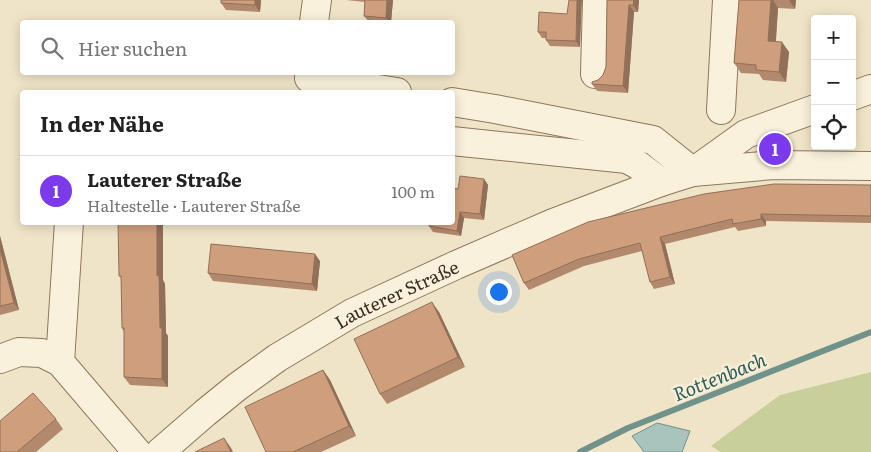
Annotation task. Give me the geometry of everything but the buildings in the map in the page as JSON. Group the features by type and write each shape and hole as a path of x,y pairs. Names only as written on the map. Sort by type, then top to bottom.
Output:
{"street":[{"path":"314,20 317,0"},
{"path":"595,74 597,0"},
{"path":"721,110 727,0"},
{"path":"310,75 309,78 384,90"},
{"path":"856,95 871,89"},
{"path":"455,102 653,140 693,172 746,134 811,110"},
{"path":"455,141 627,159 660,182"},
{"name":"Lauterer Straße","path":"160,452 204,413 277,358 352,313 544,227 660,182 693,172 774,165 871,166"},
{"path":"60,362 69,225"},
{"path":"0,359 19,352 42,353 60,362 137,452"}],"green space":[{"path":"871,372 871,452 721,452 711,446 780,395"}],"water":[{"path":"657,423 690,431 682,452 644,452 632,436"}],"waterway":[{"name":"Rottenbach","path":"580,452 628,428 871,332"}],"place":[{"name":"Lauterer Straße","path":"775,149"}]}
